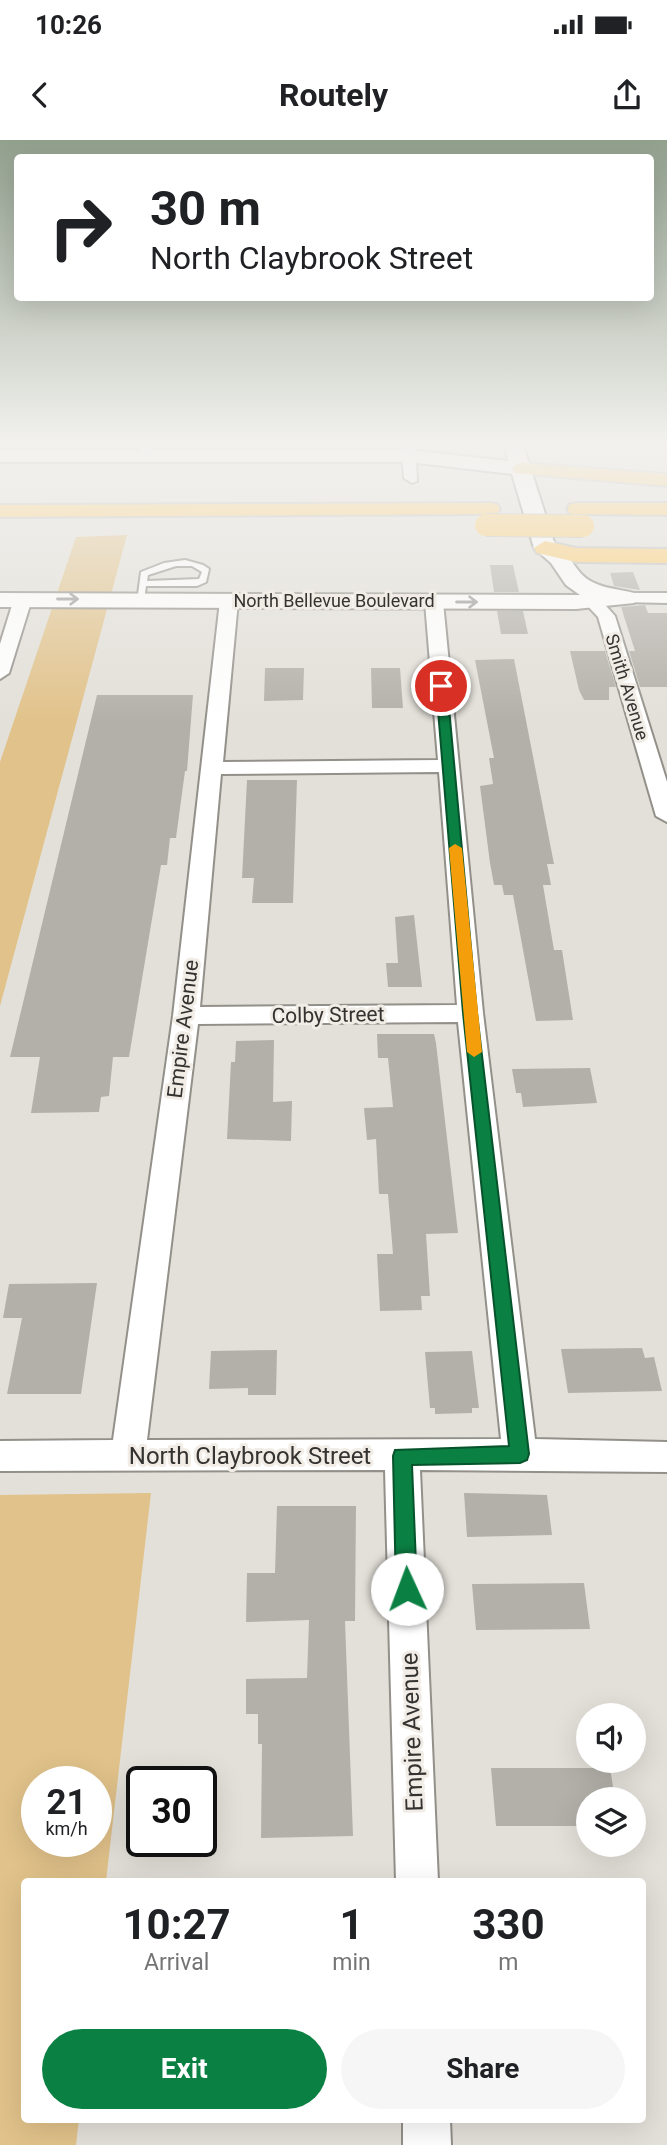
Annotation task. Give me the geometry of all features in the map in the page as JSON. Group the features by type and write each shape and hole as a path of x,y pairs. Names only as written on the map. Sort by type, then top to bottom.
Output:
{"highway":[{"path":"542,572 576,555 667,556"}],"main road":[{"path":"534,537 542,572 558,585 564,566"},
{"path":"510,602 562,557 564,566 580,586 626,598"},
{"path":"542,572 584,602"},
{"name":"North Bellevue Boulevard","path":"12,599 141,592 229,601 584,602 626,598"}],"street":[{"name":"North Bellevue Boulevard","path":"626,598 667,598"},
{"path":"0,673 12,599"},
{"name":"Empire Avenue","path":"128,1456 186,1016 229,601"},
{"path":"434,602 470,1013 520,1454"},
{"name":"Smith Avenue","path":"584,602 606,615 667,816"},
{"path":"213,768 448,766"},
{"name":"Colby Street","path":"186,1016 470,1013"},
{"name":"North Claybrook Street","path":"0,1456 520,1454 667,1457"},
{"name":"Empire Avenue","path":"402,1456 417,1878"},
{"path":"426,2123 427,2145"}],"lane":[{"path":"160,565 196,565 206,572 203,580 197,583 141,592 145,574 160,565"}],"shaded area":[{"path":"76,537 127,537 0,1006 0,762"},
{"path":"151,1493 112,1829 112,1766 21,1766 21,1857 109,1857 106,1878 21,1878 21,2123 79,2123 76,2145 0,2145 0,1495"}],"building":[{"path":"490,565 513,565 519,592 494,592"},
{"path":"633,572 640,590 614,586 610,573"},
{"path":"645,605 648,613 667,613 667,687 640,687 629,651 635,651 621,607"},
{"path":"497,611 523,611 528,634 501,634"},
{"path":"570,651 605,651 616,687 609,687 609,700 584,700"},
{"path":"514,659 554,864 547,864 551,885 543,885 554,950 562,950 573,1020 536,1021 513,895 504,895 502,885 494,885 490,863 480,786 493,784 489,758 494,758 475,660"},
{"path":"265,668 304,668 303,700 264,701"},
{"path":"371,668 400,668 403,708 372,708"},
{"path":"97,695 193,695 187,771 176,838 170,838 167,865 161,865 129,1057 113,1057 109,1096 101,1097 99,1112 31,1113 40,1057 10,1057"},
{"path":"247,780 297,780 293,903 252,903 254,878 242,878"},
{"path":"414,915 422,987 388,987 386,963 398,963 395,917"},
{"path":"377,1034 434,1034 436,1043 458,1233 426,1234 430,1296 421,1296 422,1310 380,1311 377,1254 393,1254 388,1194 379,1194 376,1139 367,1140 364,1108 393,1107 388,1058 378,1058"},
{"path":"274,1040 273,1102 292,1101 291,1141 227,1139 231,1062 235,1062 236,1041"},
{"path":"590,1068 597,1103 523,1107 521,1093 516,1093 512,1069"},
{"path":"97,1283 81,1394 7,1394 22,1318 3,1318 9,1284"},
{"path":"642,1348 645,1358 654,1357 662,1391 568,1393 561,1349"},
{"path":"277,1350 276,1395 248,1395 248,1388 209,1389 211,1351"},
{"path":"472,1351 479,1408 472,1408 472,1413 435,1414 435,1408 430,1408 425,1352"},
{"path":"464,1493 547,1495 552,1535 467,1537"},
{"path":"277,1506 356,1506 355,1621 345,1621 353,1836 261,1838 262,1744 258,1744 258,1714 246,1714 246,1679 307,1678 309,1620 246,1622 247,1573 275,1573"},
{"path":"584,1583 590,1629 476,1630 472,1584"},
{"path":"491,1768 576,1768 576,1773 611,1773 613,1787 576,1787 576,1826 496,1826"}],"slow traffic":[{"path":"455,848 474,1052"}],"route":[{"path":"407,1589 402,1456 520,1454 470,1013 441,686"}]}
